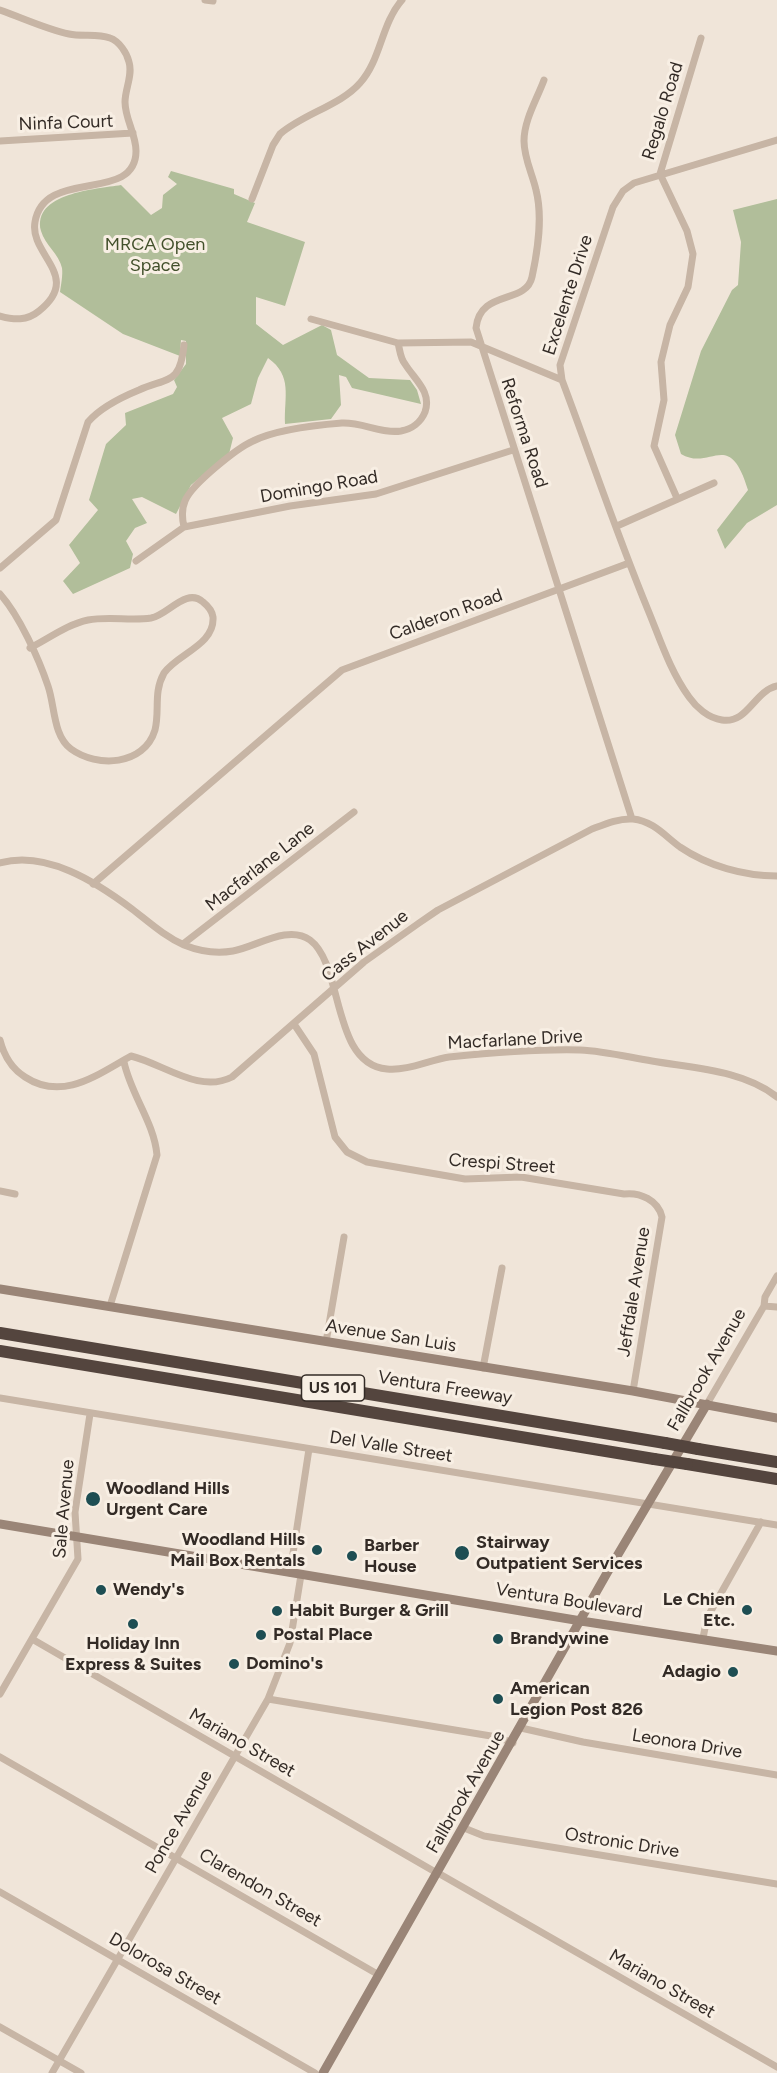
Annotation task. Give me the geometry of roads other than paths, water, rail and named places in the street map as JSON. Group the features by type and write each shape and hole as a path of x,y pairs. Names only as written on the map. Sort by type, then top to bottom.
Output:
{"highway":[{"name":"Ventura Freeway","path":"0,1333 777,1462"},
{"name":"Ventura Freeway","path":"0,1351 777,1479"}],"main road":[{"name":"Avenue San Luis","path":"0,1289 633,1391 777,1418"},
{"name":"Fallbrook Avenue","path":"323,2073 707,1404"},
{"name":"Ventura Boulevard","path":"0,1524 581,1621 777,1651"}],"street":[{"path":"252,199 273,145 280,134 361,82 372,65 387,23 402,0"},
{"path":"0,10 70,35 109,37 117,42 130,64 125,108 136,152 133,165 125,175 112,181 60,191 44,201 34,224 39,245 54,266 56,284 51,297 34,315 22,320 0,316"},
{"name":"Regalo Road","path":"677,498 654,446 664,400 661,362 670,325 688,287 693,254 687,231 660,174 701,38"},
{"name":"Reforma Road","path":"544,80 525,127 524,140 525,155 536,190 540,217 532,279 524,290 489,303 477,318 476,328 480,347 632,819"},
{"name":"Ninfa Court","path":"0,141 133,133"},
{"name":"Excelente Drive","path":"629,563 562,380 561,355 613,207 623,191 634,183 660,174 777,141"},
{"path":"311,319 398,343 471,342 562,380"},
{"path":"184,527 181,514 185,499 203,479 251,442 268,435 344,423 397,431 409,429 417,424 424,413 427,401 425,390 404,364 398,343"},
{"path":"0,567 56,520 88,422 94,414 141,389 162,384 171,378 182,360 184,345"},
{"name":"Domingo Road","path":"136,561 184,527 290,506 376,494 513,450"},
{"path":"616,526 714,483"},
{"path":"629,563 675,675 699,708 721,720 734,719 744,713 764,692 777,686"},
{"name":"Calderon Road","path":"93,884 98,877 342,670 629,563"},
{"path":"0,594 10,607 48,686 60,735 67,746 84,756 117,762 134,756 147,744 157,721 155,699 164,675 170,665 195,649 210,628 213,618 210,608 201,599 183,599 163,614 152,618 88,620 30,648"},
{"name":"Macfarlane Lane","path":"183,944 354,812"},
{"path":"632,819 648,823 701,860 733,870 777,876"},
{"name":"Cass Avenue","path":"0,1040 7,1060 18,1073 31,1081 56,1088 84,1082 124,1062 131,1056 201,1083 224,1082 364,962 438,910 592,829 617,820 632,819"},
{"name":"Macfarlane Drive","path":"0,863 21,859 37,860 57,866 93,884 129,907 166,936 199,950 234,951 297,934 310,940 318,948 355,1050 367,1062 385,1069 399,1069 447,1057 580,1050 715,1072 743,1079 777,1097"},
{"name":"Crespi Street","path":"294,1023 314,1054 335,1137 347,1152 367,1162 465,1179 521,1177 624,1194 633,1193 652,1201"},
{"path":"110,1306 156,1155 155,1139 128,1082 124,1062"},
{"path":"0,1191 15,1194"},
{"name":"Jeffdale Avenue","path":"633,1391 662,1217 660,1209 652,1201"},
{"path":"326,1342 344,1237"},
{"path":"483,1368 502,1268"},
{"name":"Fallbrook Avenue","path":"707,1404 764,1305 765,1298 777,1276"},
{"path":"764,1305 777,1308"},
{"name":"Del Valle Street","path":"0,1398 777,1525"},
{"name":"Sale Avenue","path":"0,1695 76,1565 78,1537 75,1512 90,1414"},
{"path":"290,1573 309,1449"},
{"path":"703,1638 707,1618 761,1522"},
{"name":"Ponce Avenue","path":"52,2073 268,1699 290,1643 301,1575"},
{"name":"Mariano Street","path":"32,1639 777,2067"},
{"path":"268,1699 497,1737 513,1743"},
{"name":"Leonora Drive","path":"521,1728 583,1742 777,1774"},
{"name":"Clarendon Street","path":"0,1757 379,1975"},
{"name":"Ostronic Drive","path":"464,1828 481,1835 777,1884"},
{"name":"Dolorosa Street","path":"0,1892 315,2073"},
{"path":"0,2027 81,2073"}],"place":[{"name":"Woodland Hills Urgent Care","path":"93,1499"},
{"name":"Woodland Hills Mail Box Rentals","path":"317,1550"},
{"name":"Stairway Outpatient Services","path":"462,1553"},
{"name":"Barber House","path":"352,1556"},
{"name":"Wendy's","path":"101,1590"},
{"name":"Le Chien Etc.","path":"747,1610"},
{"name":"Habit Burger & Grill","path":"277,1611"},
{"name":"Holiday Inn Express & Suites","path":"133,1624"},
{"name":"Postal Place","path":"261,1635"},
{"name":"Brandywine","path":"498,1639"},
{"name":"Domino's","path":"234,1664"},
{"name":"Adagio","path":"733,1672"},
{"name":"American Legion Post 826","path":"498,1699"}],"park label":[{"name":"MRCA Open Space","path":"155,255"}]}
